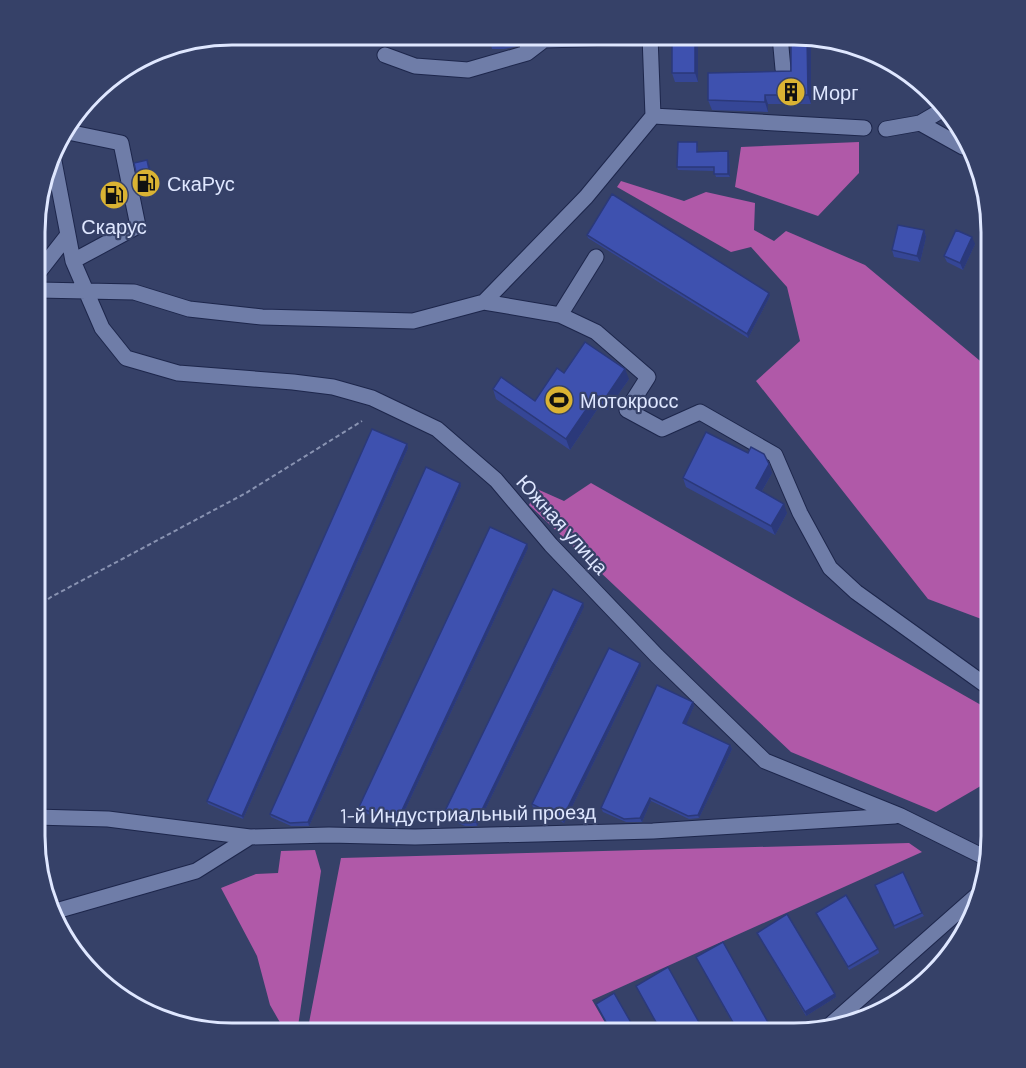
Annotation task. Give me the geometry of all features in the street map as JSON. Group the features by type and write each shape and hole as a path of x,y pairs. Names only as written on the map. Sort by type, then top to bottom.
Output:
{"street":[{"path":"527,45 527,53"},
{"path":"385,55 415,66 468,70 527,53 537,45"},
{"path":"484,302 586,198 653,116 650,45"},
{"path":"781,45 783,69"},
{"path":"886,129 920,123 937,113"},
{"path":"653,116 864,129"},
{"path":"920,123 958,142"},
{"path":"73,261 138,226 121,143 74,132"},
{"name":"Южная улица","path":"56,171 73,261 102,328 126,358 178,373 333,387 372,398 436,429 496,480 551,545 657,656 765,761 902,816 980,855"},
{"path":"45,264 67,236"},
{"path":"560,315 596,257"},
{"path":"45,290 134,292 189,309 274,318 413,321 484,302 560,315 596,332 648,376 627,410 662,429 700,412 776,455 800,513 830,568 856,592 981,682"},
{"name":"1-й Индустриальный проезд","path":"45,817 108,819 250,837 329,835 415,837 581,833 902,816"},
{"path":"60,910 196,871 250,837"},
{"path":"839,1017 969,902"}],"path":[{"path":"45,601 246,493 362,421"}],"shaded area":[{"path":"859,142 859,173 818,216 735,187 741,147"},
{"path":"621,181 684,201 706,192 755,203 754,230 774,241 786,231 865,265 981,362 981,619 928,599 756,381 800,341 787,287 751,247 731,252 617,187"},
{"path":"591,483 981,705 981,786 936,812 791,752 529,505 537,489 564,501"},
{"path":"909,843 922,852 592,1000 605,1023 309,1023 341,858"},
{"path":"315,850 321,871 298,1023 280,1023 270,1005 257,956 221,888 256,874 278,873 281,851"}],"building":[{"path":"672,45 695,45 695,73 672,73"},
{"path":"791,45 807,46 808,95 765,95 765,102 708,100 708,73 791,71"},
{"path":"678,142 697,142 697,152 728,151 728,174 714,174 714,167 677,167"},
{"name":"СкаРус","path":"147,160 153,188 140,191 134,163"},
{"path":"612,194 769,293 747,334 587,235"},
{"path":"898,225 924,230 917,256 892,250"},
{"path":"956,230 972,237 960,263 944,256"},
{"path":"585,342 625,369 604,400 596,395 566,439 493,389 501,377 535,401 557,368 564,373"},
{"path":"372,429 407,444 242,816 207,801"},
{"path":"706,432 748,453 751,447 764,454 769,464 756,488 784,504 771,526 683,478"},
{"path":"426,467 460,483 308,822 290,823 270,814"},
{"path":"490,527 527,544 396,823 359,807"},
{"path":"553,589 583,603 476,822 464,823 444,813"},
{"path":"609,648 640,663 562,819 532,804"},
{"path":"657,685 693,702 683,723 730,745 698,815 688,816 650,798 640,818 624,819 601,808"},
{"path":"903,872 922,913 894,926 875,885"},
{"path":"846,895 878,949 848,967 816,913"},
{"path":"787,914 835,994 805,1012 757,933"},
{"path":"723,942 768,1023 733,1023 696,957"},
{"path":"668,967 699,1023 656,1023 636,986"},
{"path":"614,993 631,1023 606,1023 596,1004"}],"place":[{"name":"Морг","path":"791,92"},
{"name":"СкаРус","path":"146,183"},
{"name":"Скарус","path":"114,195"},
{"name":"Мотокросс","path":"559,400"}]}
